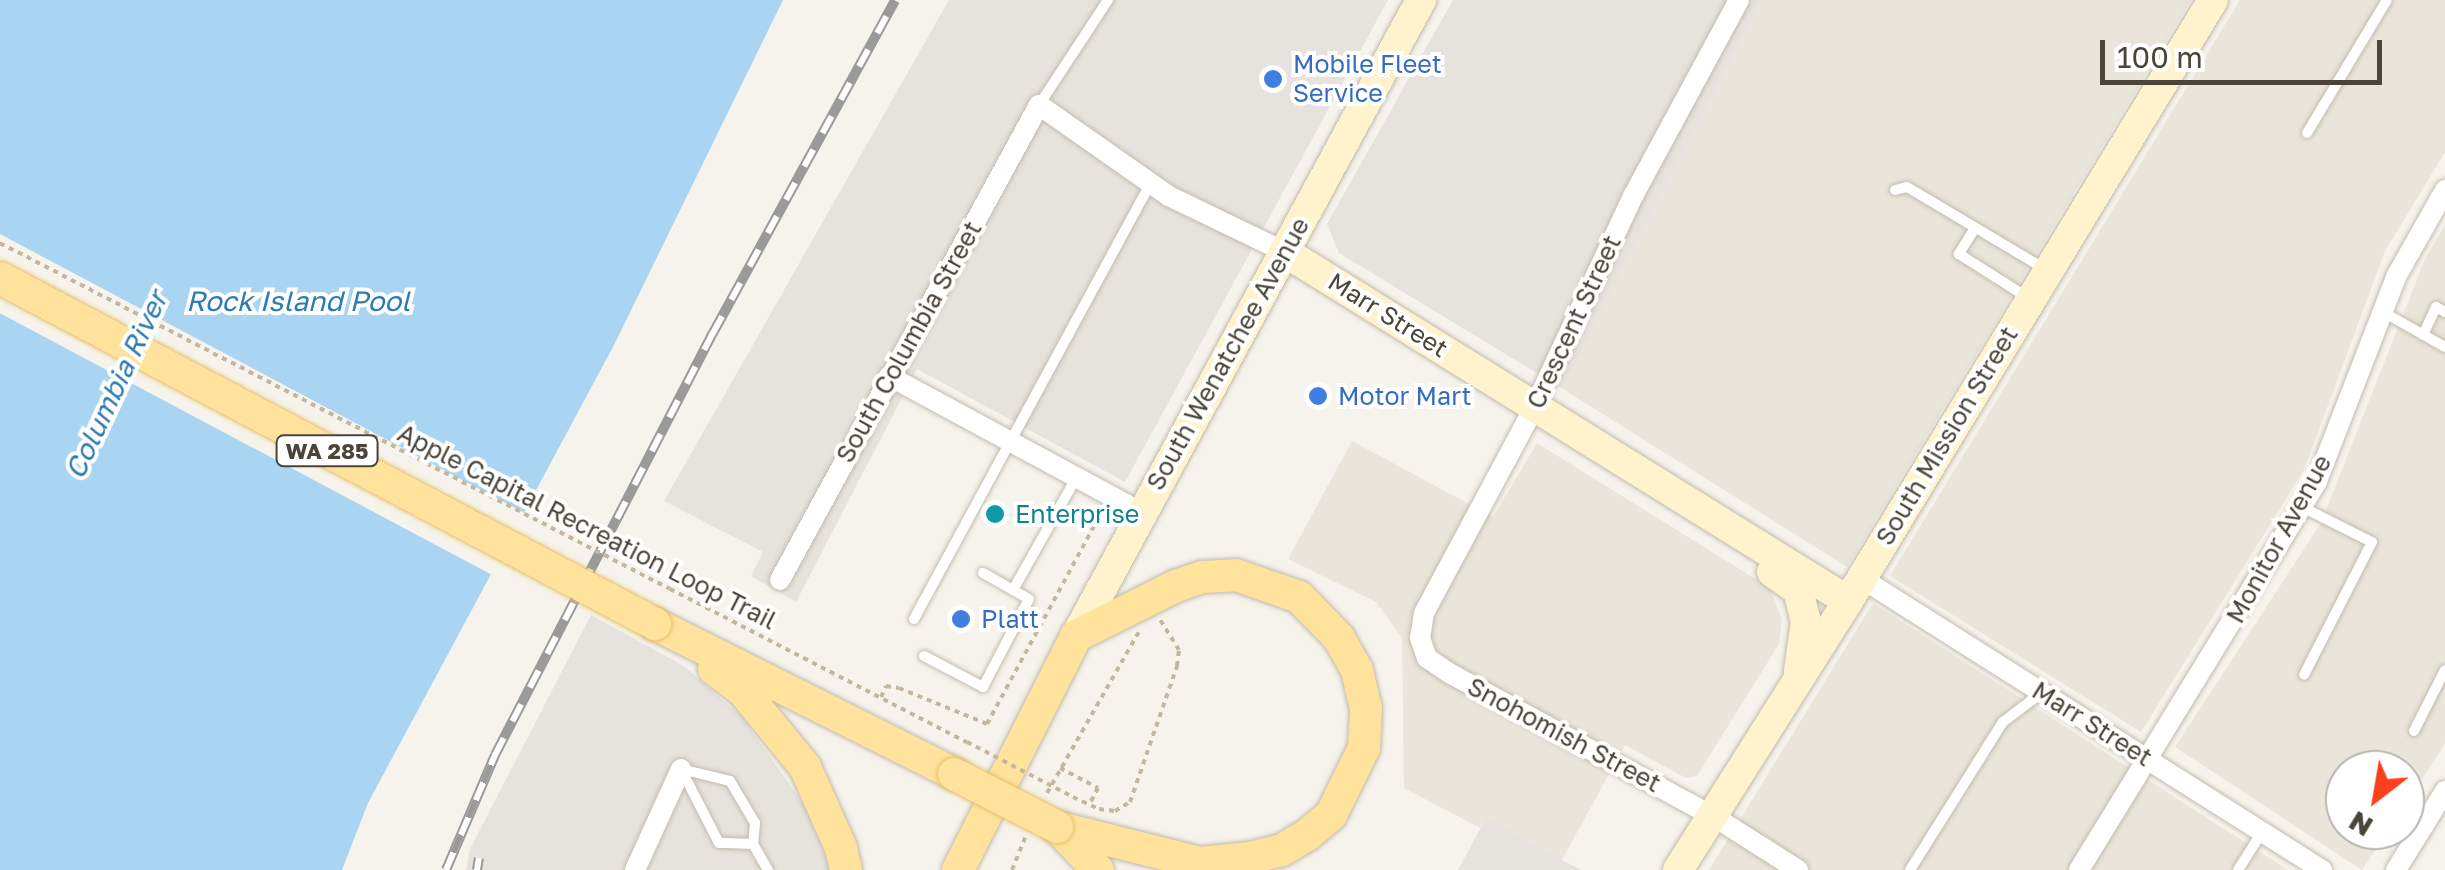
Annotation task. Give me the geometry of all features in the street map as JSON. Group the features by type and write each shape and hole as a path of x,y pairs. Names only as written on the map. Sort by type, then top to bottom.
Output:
{"main road":[{"name":"South Wenatchee Avenue","path":"958,870 1141,512 1421,0"},
{"name":"South Mission Street","path":"1678,870 1855,589 2213,0"},
{"name":"Marr Street","path":"1285,252 1734,532 1855,589"},
{"name":"WA 285","path":"0,278 654,624 1138,870"},
{"name":"Marr Street","path":"1734,532 1740,550 1798,590 1806,622 1798,681"},
{"path":"1042,821 1200,863 1250,858 1282,850 1330,816 1364,748 1366,709 1358,670 1339,638 1299,597 1269,584 1236,574 1202,577 1076,636"},
{"path":"654,624 743,692 804,768 841,848 846,870"},
{"path":"1042,821 1098,870"}],"street":[{"name":"Crescent Street","path":"1422,646 1424,613 1534,406 1633,196 1738,0"},
{"name":"Marr Street","path":"1039,105 1190,208 1285,252"},
{"name":"South Columbia Street","path":"780,580 1039,105"},
{"name":"Monitor Avenue","path":"2079,870 2317,481 2410,246 2445,190"},
{"path":"888,376 1141,512"},
{"name":"Marr Street","path":"1855,589 2042,692 2322,870"},
{"name":"Snohomish Street","path":"1422,646 1427,658 1450,674 1713,816 1798,870"},
{"path":"635,870 681,770"},
{"path":"2396,870 2445,791"}],"lane":[{"path":"1039,105 1108,0"},
{"path":"2307,134 2387,0"},
{"path":"914,618 1150,184"},
{"path":"1895,190 1907,187 2048,271"},
{"path":"1975,228 1960,254 2030,299"},
{"path":"2423,334 2436,307 2445,312"},
{"path":"2383,312 2445,347"},
{"path":"1013,590 1076,478"},
{"path":"2302,508 2372,542 2304,675"},
{"path":"924,656 983,687 1029,600 983,573"},
{"path":"2414,731 2445,670"},
{"path":"1910,870 2003,722 2042,692"},
{"path":"681,770 719,842 753,844"},
{"path":"681,770 730,781 755,824 753,844 768,870"},
{"path":"2238,870 2262,832"}],"path":[{"name":"Apple Capital Recreation Loop Trail","path":"0,244 1090,804"},
{"path":"1060,768 1098,788 1090,804 1116,811 1130,802 1179,650 1156,613 1153,621"},
{"path":"1012,870 1042,821 1060,768 1144,625"}],"shaded area":[{"path":"949,0 1388,0 1125,482 917,369 796,602 751,576 763,552 664,501"},
{"path":"1453,0 1762,0 1563,389 1339,253 1327,224"},
{"path":"1762,0 2191,0 1847,567 1563,389"},
{"path":"2240,0 2445,0 2445,152 2385,251 2304,470 2141,732 1890,576"},
{"path":"2445,225 2445,743 2425,774 2425,750 2325,750 2325,846 2175,747 2321,523 2425,259"},
{"path":"1352,441 1493,517 1537,443 1770,588 1782,620 1779,644 1697,776 1686,778 1625,745 1562,860 1486,819 1480,828 1404,788 1402,638 1376,602 1288,559"},
{"path":"1873,603 2288,870 1709,870"},
{"path":"591,615 684,666 741,716 804,805 831,870 466,870 470,849"},
{"path":"1486,818 1562,860 1581,870 1458,870"},
{"path":"2332,850 2376,850 2362,870"}],"water":[{"name":"Rock Island Pool","path":"0,0 783,0 614,345 368,803 342,870 0,870"}],"pier":[{"path":"0,234 529,515 496,577 0,313"}],"railway":[{"path":"446,870 495,755 713,333 895,0"},
{"path":"477,870 479,858"}],"place":[{"name":"Mobile Fleet Service","path":"1273,79"},
{"name":"Motor Mart","path":"1318,396"},
{"name":"Enterprise","path":"995,514"},
{"name":"Platt","path":"961,619"}],"water label":[{"name":"Columbia River","path":"116,385"}]}
